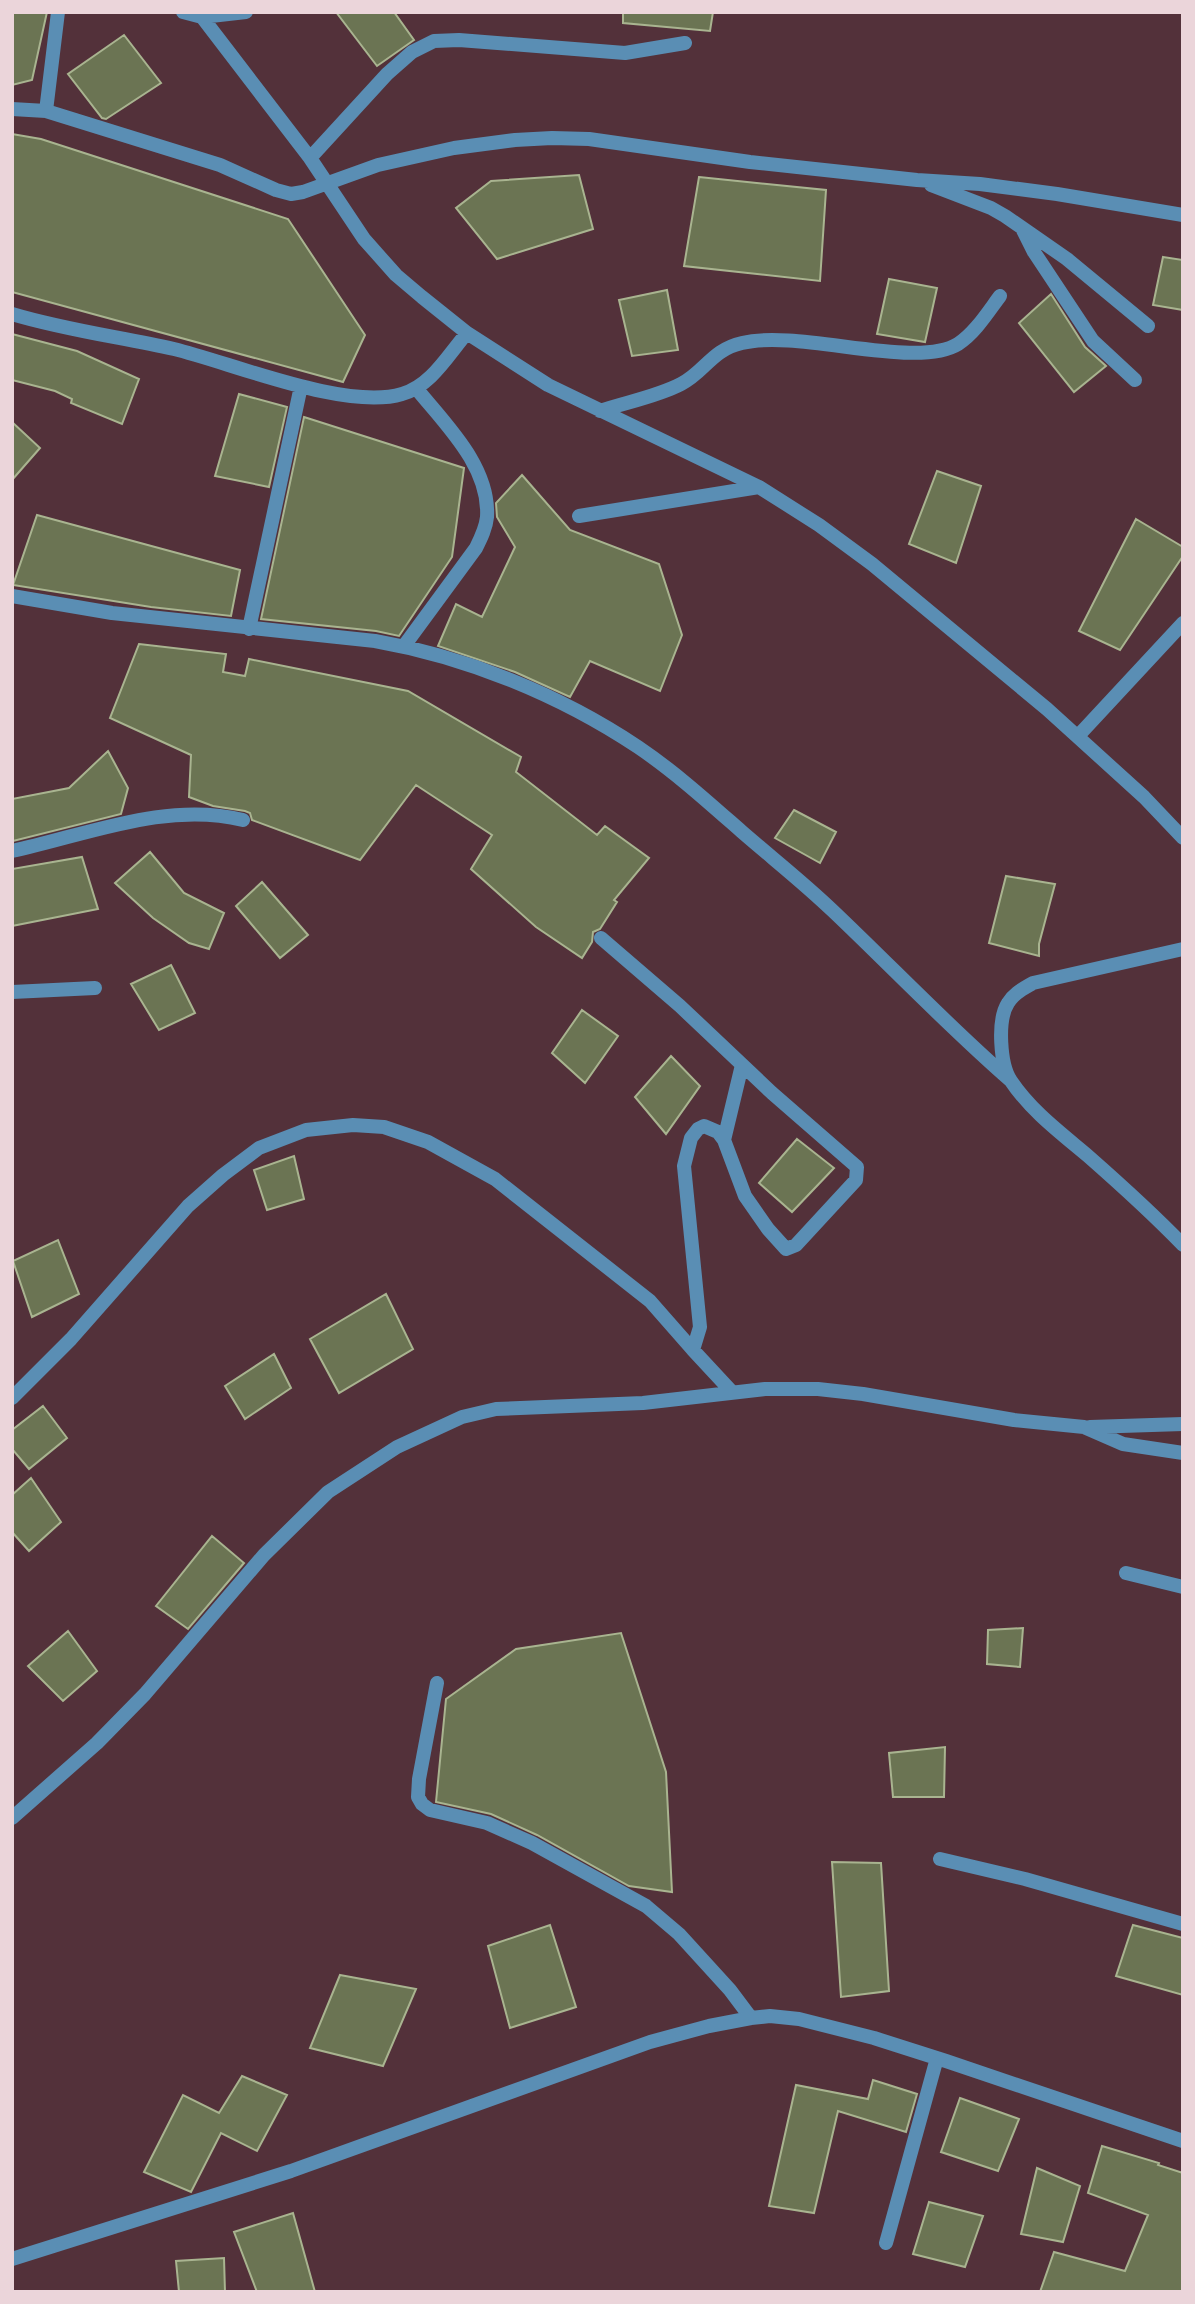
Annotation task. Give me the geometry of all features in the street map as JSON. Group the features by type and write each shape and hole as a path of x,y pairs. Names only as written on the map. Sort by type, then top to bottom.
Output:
{"street":[{"path":"46,111 58,12"},
{"path":"183,12 202,18 247,12"},
{"path":"202,18 310,158 364,239 396,275 467,333 538,379 759,487 819,525 872,564 1078,736 1144,797 1183,838"},
{"path":"310,158 398,62 424,44 459,40 625,53 685,43"},
{"path":"12,109 46,111 220,165 276,191 291,194 377,165 454,148 552,138 589,139 750,162 980,184 1183,215"},
{"path":"917,180 991,208 1067,259 1148,326"},
{"path":"1023,230 1034,252 1093,341 1135,380"},
{"path":"600,411 681,384 716,353 740,343 800,341 893,351 942,351 961,342 1000,296"},
{"path":"12,314 176,350 301,386 377,399 404,394 416,388 431,376 467,333"},
{"path":"249,629 301,386"},
{"path":"404,646 476,548 487,516 480,480 472,461 416,388"},
{"path":"579,516 759,487"},
{"path":"12,596 112,612 404,646 468,664 559,702 602,724 660,763 806,886 947,1023 1010,1080 1041,1115 1122,1186 1183,1245"},
{"path":"1078,736 1183,623"},
{"path":"12,851 135,821 190,816 243,820"},
{"path":"601,938 857,1167 858,1175 849,1188 796,1245 786,1249 768,1229 746,1196 724,1140 712,1128 704,1126 698,1129 691,1139 684,1166 700,1321 700,1333 692,1350"},
{"path":"1010,1080 1002,1043 1002,1026 1008,1003 1017,992 1033,983 1183,949"},
{"path":"12,992 95,988"},
{"path":"724,1140 742,1065"},
{"path":"12,1398 71,1339 188,1206 223,1175 259,1148 294,1134 306,1130 353,1125 384,1127 428,1142 495,1179 650,1301 732,1392"},
{"path":"12,1818 97,1743 145,1693 264,1555 306,1512 357,1471 397,1447 462,1417 496,1409 643,1403 765,1388 818,1389 863,1394 1014,1420 1084,1427 1183,1423"},
{"path":"1084,1427 1123,1444 1183,1454"},
{"path":"1126,1573 1183,1587"},
{"path":"437,1683 419,1780 418,1797 422,1804 430,1810 487,1823 532,1843 646,1906 679,1934 730,1990 751,2018"},
{"path":"940,1859 1025,1879 1183,1924"},
{"path":"12,2259 292,2171 650,2042 709,2026 770,2016 799,2019 874,2038 1183,2141"},
{"path":"886,2243 937,2058"}],"building":[{"path":"12,12 47,12 32,80 12,85"},
{"path":"336,12 394,12 414,40 377,66"},
{"path":"623,12 713,12 710,31 623,23"},
{"path":"124,35 161,83 106,119 102,118 68,74"},
{"path":"12,134 41,139 288,219 365,335 343,382 12,292"},
{"path":"579,175 593,229 497,259 456,208 491,181"},
{"path":"699,177 826,190 820,281 684,266"},
{"path":"1163,257 1183,260 1183,310 1153,305"},
{"path":"889,279 937,288 925,342 877,334"},
{"path":"667,290 678,350 632,356 619,300"},
{"path":"1051,294 1085,347 1106,366 1074,392 1019,323"},
{"path":"12,334 77,351 139,379 122,424 71,403 72,399 55,391 12,380"},
{"path":"239,394 287,407 269,487 215,476"},
{"path":"304,417 464,468 452,557 399,636 376,631 261,619"},
{"path":"12,422 40,448 12,480"},
{"path":"937,471 981,486 956,563 909,544"},
{"path":"522,475 570,530 659,564 682,635 660,691 590,661 570,697 515,672 438,646 456,604 482,617 515,547 497,517 496,503"},
{"path":"37,515 240,570 231,616 151,607 13,585"},
{"path":"1136,519 1183,547 1183,556 1120,650 1079,631"},
{"path":"139,644 226,654 223,672 245,676 249,659 408,691 521,757 516,772 597,835 605,826 649,858 614,900 617,902 600,929 593,932 592,942 582,958 536,927 471,869 492,835 416,785 360,860 252,820 250,813 245,811 213,806 189,797 191,755 110,718"},
{"path":"108,751 128,788 121,814 13,841 12,799 69,788"},
{"path":"794,810 836,832 820,863 775,838"},
{"path":"150,852 184,893 224,913 209,949 189,943 153,918 115,883"},
{"path":"82,857 98,909 12,926 12,869"},
{"path":"1006,876 1055,884 1039,944 1039,956 989,943"},
{"path":"262,882 308,935 280,958 236,906"},
{"path":"171,965 195,1013 159,1030 131,984"},
{"path":"582,1010 618,1036 585,1083 552,1053"},
{"path":"671,1056 700,1086 666,1134 635,1097"},
{"path":"797,1139 834,1168 792,1212 759,1183"},
{"path":"294,1156 304,1199 267,1210 254,1170"},
{"path":"58,1240 79,1294 32,1317 13,1261"},
{"path":"386,1294 413,1349 339,1393 310,1339"},
{"path":"274,1354 291,1388 245,1419 225,1386"},
{"path":"43,1406 67,1438 29,1469 12,1449 12,1430"},
{"path":"31,1478 61,1522 29,1551 12,1532 12,1495"},
{"path":"212,1536 244,1563 188,1629 156,1606"},
{"path":"1023,1628 1020,1667 987,1664 988,1630"},
{"path":"68,1631 97,1671 63,1701 28,1666"},
{"path":"621,1633 666,1772 672,1892 629,1886 537,1835 491,1814 436,1802 446,1699 516,1649"},
{"path":"945,1747 944,1797 893,1797 889,1753"},
{"path":"832,1862 881,1863 889,1991 841,1997"},
{"path":"550,1925 576,2007 510,2028 488,1946"},
{"path":"1133,1925 1183,1938 1183,1995 1116,1976"},
{"path":"340,1975 416,1989 383,2066 310,2048"},
{"path":"242,2076 287,2095 257,2151 221,2133 191,2192 144,2172 183,2095 219,2113"},
{"path":"873,2080 917,2094 906,2132 838,2111 814,2213 769,2206 796,2085 868,2099"},
{"path":"960,2098 1019,2119 998,2171 941,2152"},
{"path":"1102,2146 1183,2173 1183,2292 1040,2292 1054,2252 1125,2271 1148,2215 1088,2193"},
{"path":"1037,2168 1080,2186 1063,2242 1021,2234"},
{"path":"929,2202 983,2216 965,2267 913,2254"},
{"path":"293,2213 315,2292 257,2292 234,2232"},
{"path":"224,2258 225,2292 179,2292 176,2261"}]}
